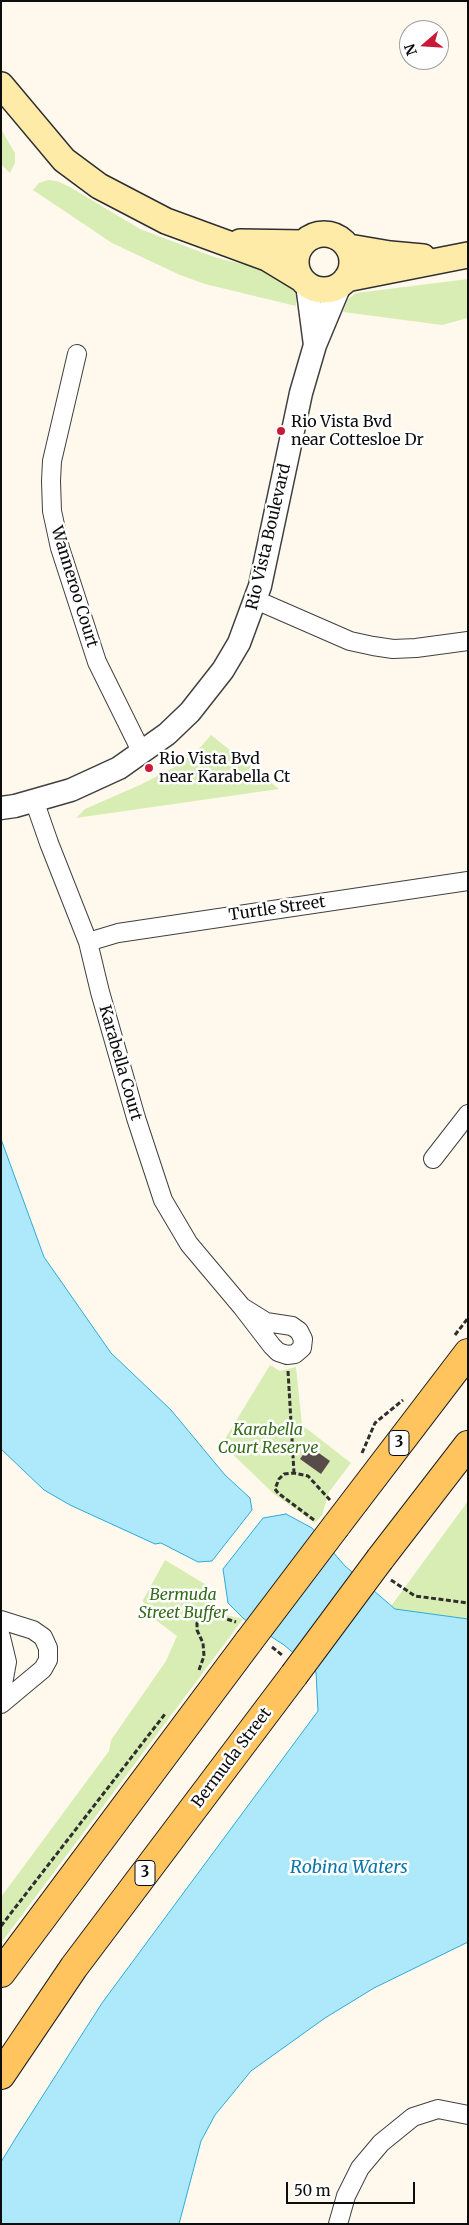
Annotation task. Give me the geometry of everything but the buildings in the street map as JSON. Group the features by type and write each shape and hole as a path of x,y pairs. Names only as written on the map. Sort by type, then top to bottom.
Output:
{"main road":[{"path":"1,85 51,146 64,160 82,174 142,210 200,235 267,258 304,281 323,290 343,282 456,257"},
{"path":"304,281 296,270 297,252 303,243 314,235 330,233 344,241 349,247 352,264 343,282"},
{"path":"220,241 303,243"},
{"path":"349,247 390,254 456,257"},
{"name":"3","path":"1,1974 107,1829 249,1641 327,1518 468,1353"},
{"name":"Bermuda Street","path":"1,2075 74,1967 294,1675 385,1569 468,1445"}],"street":[{"name":"Rio Vista Boulevard","path":"304,281 315,345"},
{"name":"Rio Vista Boulevard","path":"1,808 51,796 92,782 142,753 173,729 208,690 239,643 256,600 269,551 301,393 315,345 343,282"},
{"name":"Wanneroo Court","path":"77,354 52,461 52,510 60,548 94,653 116,703 142,753"},
{"path":"256,600 350,641 373,646 393,649 416,648 468,641"},
{"name":"Rio Vista Boulevard","path":"1,800 34,800"},
{"name":"Karabella Court","path":"34,800 88,942 100,992 136,1118 163,1200 189,1244 272,1346 278,1352 286,1355 295,1354 302,1348 304,1339 299,1331 292,1326 266,1322 242,1307"},
{"name":"Turtle Street","path":"88,942 118,933 468,881"},
{"path":"434,1159 468,1114"},
{"path":"1,1620 33,1630 43,1637 48,1648 48,1660 44,1668 1,1704"},
{"path":"1,1696 7,1662 3,1643 16,1633 24,1631 39,1634"},
{"path":"338,2224 346,2196 360,2168 381,2143 413,2117 438,2109 468,2115"}],"path":[{"path":"286,1355 294,1473"},
{"path":"294,1473 308,1476 330,1499 327,1518 284,1498 275,1488 279,1479 284,1474 294,1473"},
{"path":"385,1569 415,1596 468,1603"},
{"path":"193,1678 205,1664"},
{"path":"1,1926 165,1713"}],"green space":[{"path":"1,129 15,153 15,163 10,173 1,164"},
{"path":"48,180 57,181 70,187 140,229 214,257 266,270 290,284 296,295 296,306 205,284 180,275 112,243 33,190 39,183"},
{"path":"468,279 468,318 442,325 343,312 348,299 356,293"},
{"path":"211,735 279,789 76,818 85,809 173,768 197,751"},
{"name":"Karabella Court Reserve","path":"270,1365 280,1371 296,1367 302,1425 351,1463 329,1492 322,1515 315,1523 274,1494 222,1444"},
{"path":"468,1501 468,1619 395,1609 391,1606"},
{"name":"Bermuda Street Buffer","path":"165,1560 208,1586 218,1613 243,1619 1,1943 1,1897 109,1751 111,1740 166,1661 177,1636 145,1612 143,1600"}],"water":[{"path":"1,1139 44,1257 111,1353 171,1410 225,1475 250,1498 252,1510 212,1561 198,1562 161,1543 155,1544 70,1505 44,1490 1,1449"},
{"name":"Robina Waters","path":"286,1514 312,1528 345,1566 395,1609 468,1619 468,1942 374,1988 325,2018 251,2071 215,2115 201,2141 179,2224 1,2224 1,2162 17,2136 102,2003 318,1711 316,1672 284,1645 244,1619 228,1603 223,1569 263,1518"}],"place":[{"name":"Rio Vista Bvd near Cottesloe Dr","path":"281,431"},
{"name":"Rio Vista Bvd near Karabella Ct","path":"149,768"}]}
